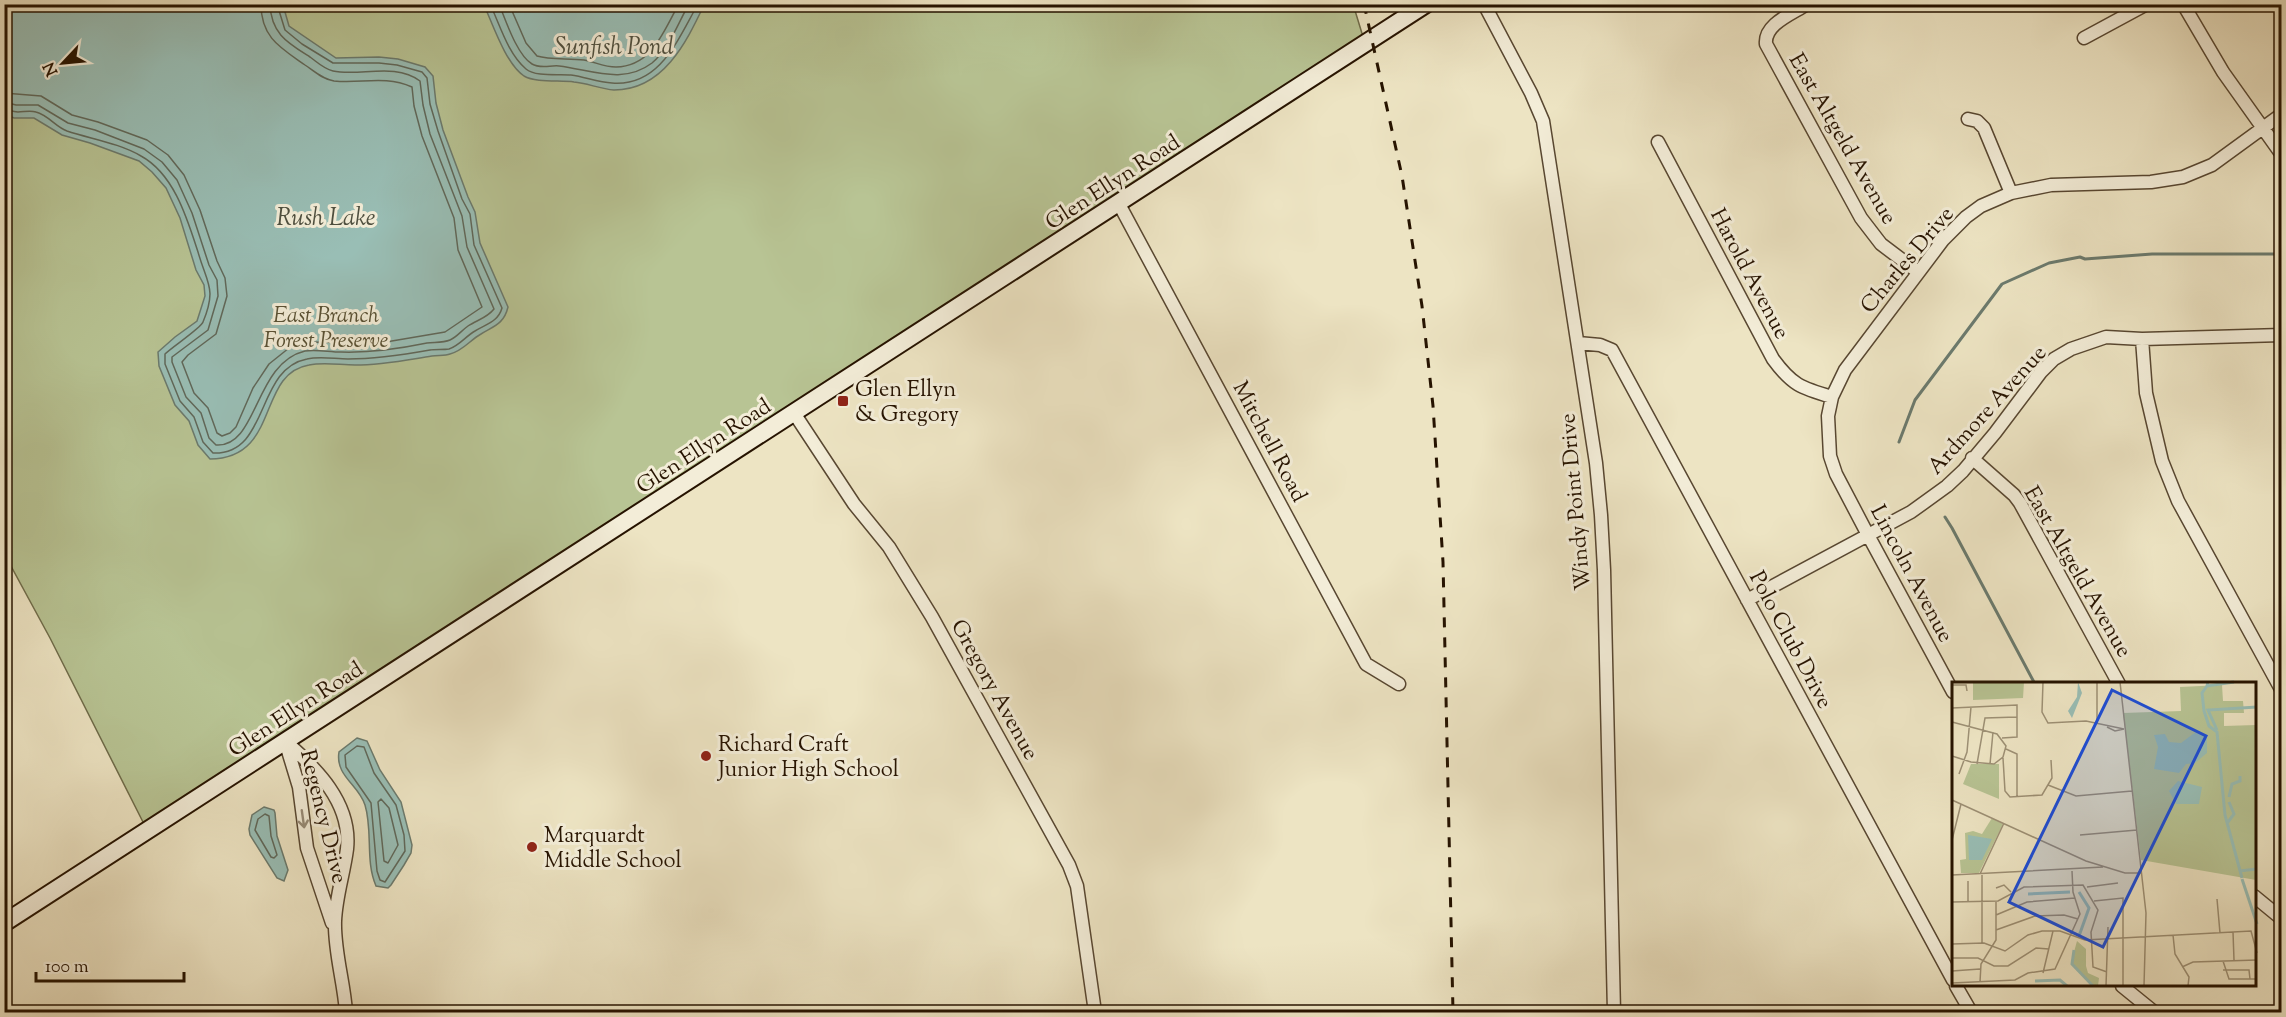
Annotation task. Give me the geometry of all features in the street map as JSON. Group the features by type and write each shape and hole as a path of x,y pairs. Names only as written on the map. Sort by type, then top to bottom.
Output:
{"street":[{"name":"Glen Ellyn Road","path":"4,923 1426,4"},
{"name":"Windy Point Drive","path":"1484,4 1531,93 1543,121 1596,464 1604,570 1614,1012"},
{"name":"East Altgeld Avenue","path":"1807,4 1769,29 1765,36 1766,44 1861,218 1881,244 1918,272"},
{"path":"2084,38 2147,4"},
{"path":"2183,4 2223,72 2282,155"},
{"name":"Charles Drive","path":"1836,474 1830,456 1828,437 1832,397 1845,370 1943,240 1966,217 1981,206 2011,193 2051,185 2151,182 2183,177 2212,165 2282,114"},
{"path":"1968,119 1977,121 1984,128 2011,193"},
{"name":"Harold Avenue","path":"1658,142 1773,359 1786,377 1805,389 1832,397"},
{"name":"Mitchell Road","path":"1119,204 1366,664 1399,684"},
{"name":"Ardmore Avenue","path":"1747,600 1927,502 1963,471 2042,372 2055,359 2081,344 2106,337 2142,339 2282,335"},
{"path":"2142,339 2146,393 2162,461 2178,501 2282,691"},
{"name":"Polo Club Drive","path":"1578,343 1600,345 1612,350 1952,978"},
{"name":"Gregory Avenue","path":"794,413 854,504 889,547 932,617 1068,865 1077,886 1095,1012"},
{"name":"East Altgeld Avenue","path":"1972,458 2020,503 2118,682"},
{"name":"Lincoln Avenue","path":"1836,474 1952,690"},
{"name":"Regency Drive","path":"285,741 299,787 307,848 335,930 346,1012"},
{"name":"Regency Drive","path":"285,741 312,765 328,784 343,813 347,845 336,903 335,930"},
{"path":"2256,898 2282,919"},
{"path":"1957,987 1971,1012"},
{"path":"2123,987 2154,1012"}],"green space":[{"name":"East Branch Forest Preserve","path":"1353,4 1364,40 146,828 50,638 5,555 4,5"}],"water":[{"name":"Rush Lake","path":"5,4 283,5 289,26 336,58 379,57 398,59 425,67 433,76 436,103 443,130 475,212 480,243 508,307 504,317 498,324 477,336 463,348 448,355 375,364 315,364 292,372 281,383 259,431 248,445 232,455 210,459 198,445 189,421 175,405 159,366 158,352 197,321 205,296 204,285 196,270 180,218 166,188 139,161 62,135 34,118 14,118 5,114"},
{"name":"Sunfish Pond","path":"484,5 704,5 681,49 671,62 646,82 631,88 614,90 568,81 541,80 524,76 511,63"},
{"path":"357,738 367,741 380,770 401,802 412,845 411,853 388,888 376,886 371,866 369,825 365,805 344,774 339,760 339,752"},
{"path":"264,807 274,810 275,813 277,836 288,870 284,881 277,878 250,835 252,815"}],"waterway":[{"path":"1899,442 1915,400 2002,284 2049,263 2080,257 2085,259 2152,254 2282,254"},
{"path":"1945,517 2034,682"}],"railway":[{"path":"1364,4 1402,176 1422,306 1433,406 1443,562 1453,1012"}],"place":[{"name":"Glen Ellyn & Gregory","path":"843,401"},
{"name":"Richard Craft Junior High School","path":"706,756"},
{"name":"Marquardt Middle School","path":"532,847"}]}
